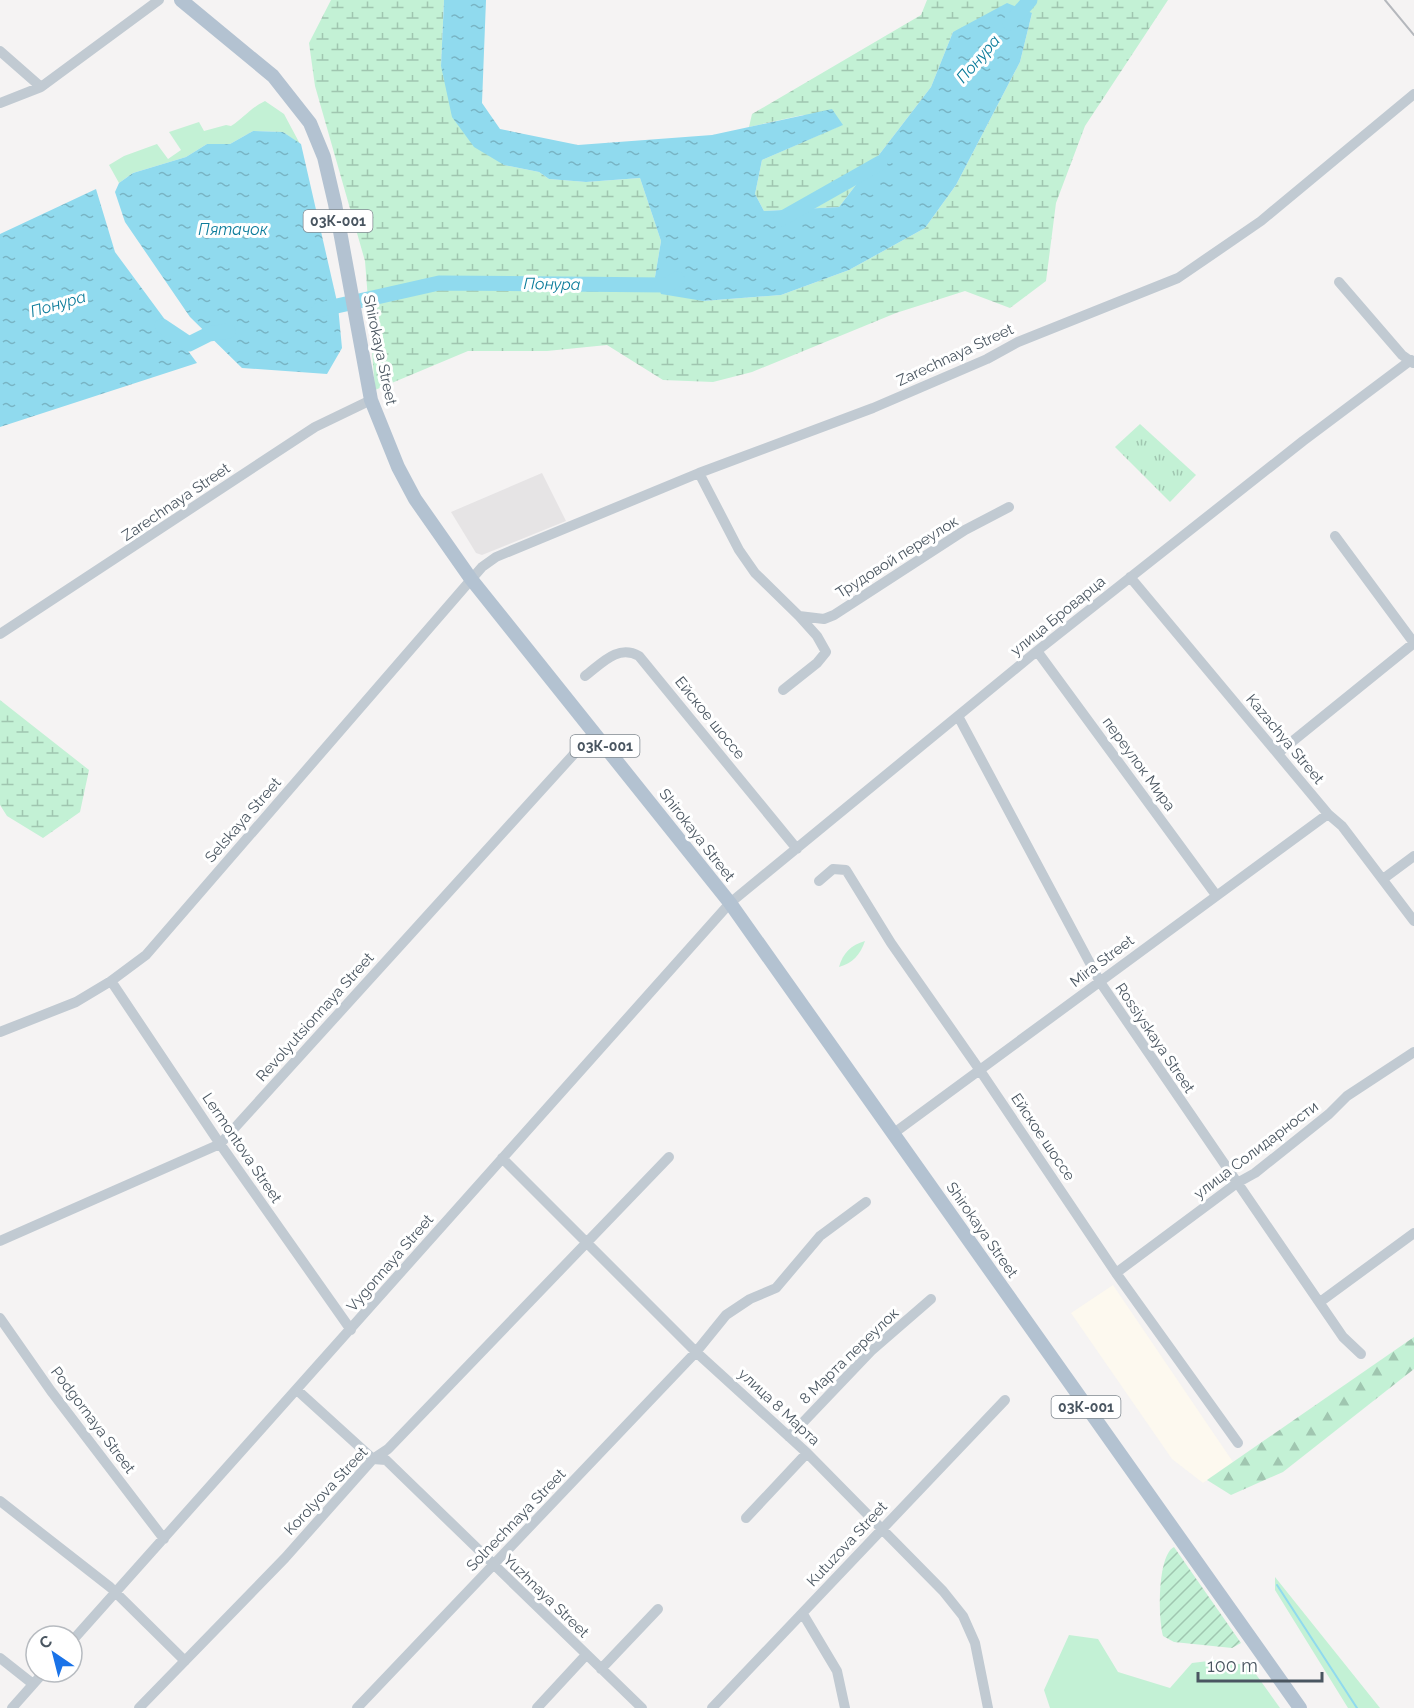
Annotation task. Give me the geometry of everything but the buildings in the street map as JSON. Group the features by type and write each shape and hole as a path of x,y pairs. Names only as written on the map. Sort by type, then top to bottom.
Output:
{"main road":[{"name":"Shirokaya Street","path":"181,0 248,54 288,92 310,123 324,157 371,400 398,467 415,499 471,579 730,903 1300,1708"}],"street":[{"path":"0,103 41,87 159,0"},
{"path":"0,51 41,87"},
{"name":"Zarechnaya Street","path":"471,579 496,557 699,473 873,408 987,359 1018,342 1178,278 1260,220 1414,94"},
{"path":"1339,282 1402,355 1412,362"},
{"name":"улица Броварца","path":"730,903 1130,577 1302,441 1412,362"},
{"name":"Zarechnaya Street","path":"0,634 309,432 371,400"},
{"path":"699,473 739,550 755,573 817,636 826,652 817,663 783,690"},
{"name":"Трудовой переулок","path":"799,616 824,619 834,615 965,530 1009,507"},
{"path":"1278,753 1414,643 1335,536"},
{"name":"Kazachya Street","path":"1130,577 1328,814 1342,826 1414,921"},
{"name":"Selskaya Street","path":"0,1032 76,1002 111,981 146,955 471,579"},
{"name":"Ейское шоссе","path":"585,675 619,652 626,650 639,656 796,849"},
{"name":"переулок Мира","path":"1037,651 1216,895"},
{"name":"Rossiyskaya Street","path":"958,716 1100,982 1343,1337 1361,1354"},
{"name":"Revolyutsionnaya Street","path":"0,1241 220,1144 594,732"},
{"name":"Mira Street","path":"894,1133 1328,814"},
{"path":"1383,879 1414,856"},
{"name":"Ейское шоссе","path":"819,881 833,869 846,870 851,875 891,943 1116,1273 1238,1443"},
{"name":"Vygonnaya Street","path":"84,1628 730,903"},
{"name":"Lermontova Street","path":"111,981 220,1144 351,1330"},
{"name":"улица Солидарности","path":"1116,1273 1237,1183 1255,1173 1347,1096 1414,1052"},
{"name":"Korolyova Street","path":"139,1708 285,1558 373,1459 388,1449 669,1157"},
{"name":"улица 8 Марта","path":"502,1158 696,1352 807,1453 882,1528 963,1616 975,1643 988,1708"},
{"name":"Solnechnaya Street","path":"357,1708 696,1352 726,1315 750,1299 776,1288 820,1236 866,1202"},
{"path":"1320,1302 1414,1233"},
{"name":"8 Марта переулок","path":"789,1437 872,1351 931,1299"},
{"name":"Podgornaya Street","path":"0,1318 51,1391 164,1539"},
{"name":"Yuzhnaya Street","path":"297,1390 373,1459 386,1460 492,1566 642,1708"},
{"name":"Kutuzova Street","path":"712,1708 1005,1400"},
{"path":"746,1518 807,1453"},
{"path":"0,1501 115,1593 185,1661"},
{"path":"601,1669 658,1609"},
{"path":"803,1614 837,1671 845,1708"},
{"path":"537,1708 586,1655"},
{"path":"0,1658 24,1677"},
{"path":"12,1708 33,1684"}],"shaded area":[{"path":"542,473 566,521 482,555 476,553 451,512"},
{"path":"1113,1285 1233,1462 1203,1483 1172,1459 1071,1313"}],"green space":[{"path":"331,0 444,0 441,66 504,165 539,172 549,179 586,182 640,178 661,241 655,277 703,301 781,295 849,270 925,228 956,185 1020,62 1032,13 953,32 931,87 839,207 764,211 755,194 762,160 842,125 803,115 749,127 752,114 921,15 927,0 1168,0 1085,126 1056,203 1046,281 1010,308 965,291 896,313 752,372 713,382 663,380 607,345 547,351 468,351 375,390 365,261 315,86 309,43"},
{"path":"265,101 284,114 300,144 283,132 253,131 230,144 207,144 186,157 133,173 119,183 109,165 124,156 157,144 168,159 181,150 169,132 199,122 204,131 226,125 231,126"},
{"path":"1140,424 1196,475 1170,502 1115,447"},
{"path":"0,700 89,770 80,812 43,838 7,816 0,805"},
{"path":"865,941 855,958 839,967 848,950"},
{"path":"1414,1337 1414,1369 1283,1472 1231,1495 1207,1480"},
{"path":"1174,1547 1241,1643 1232,1648 1174,1642 1163,1636 1160,1588 1164,1562"},
{"path":"1275,1577 1380,1708 1348,1708 1275,1590"},
{"path":"1069,1635 1098,1639 1118,1672 1170,1688 1192,1663 1217,1660 1250,1666 1280,1708 1050,1708 1044,1690"}],"water":[{"path":"444,0 486,0 482,103 500,129 578,145 712,135 832,109 843,125 762,160 755,194 764,211 839,207 931,87 953,32 1007,3 1032,13 1020,62 956,185 925,228 849,270 781,295 703,301 661,294 655,277 661,241 640,178 586,182 549,179 539,172 504,165 474,147 452,117 441,66"},
{"name":"Пятачок","path":"253,131 283,132 301,144 338,306 342,348 327,374 242,368 190,317 125,222 115,192 119,183 133,173 186,157 207,144 230,144"},
{"path":"96,189 115,252 197,363 0,427 0,234"}],"waterway":[{"name":"Понура","path":"1010,23 1030,0"},
{"name":"Понура","path":"781,219 880,163"},
{"name":"Понура","path":"319,310 439,283 667,285 677,279"},
{"name":"Понура","path":"162,326 189,344 209,334 228,331"},
{"path":"1277,1585 1357,1708"}],"railway":[{"path":"1385,0 1414,35"}]}
